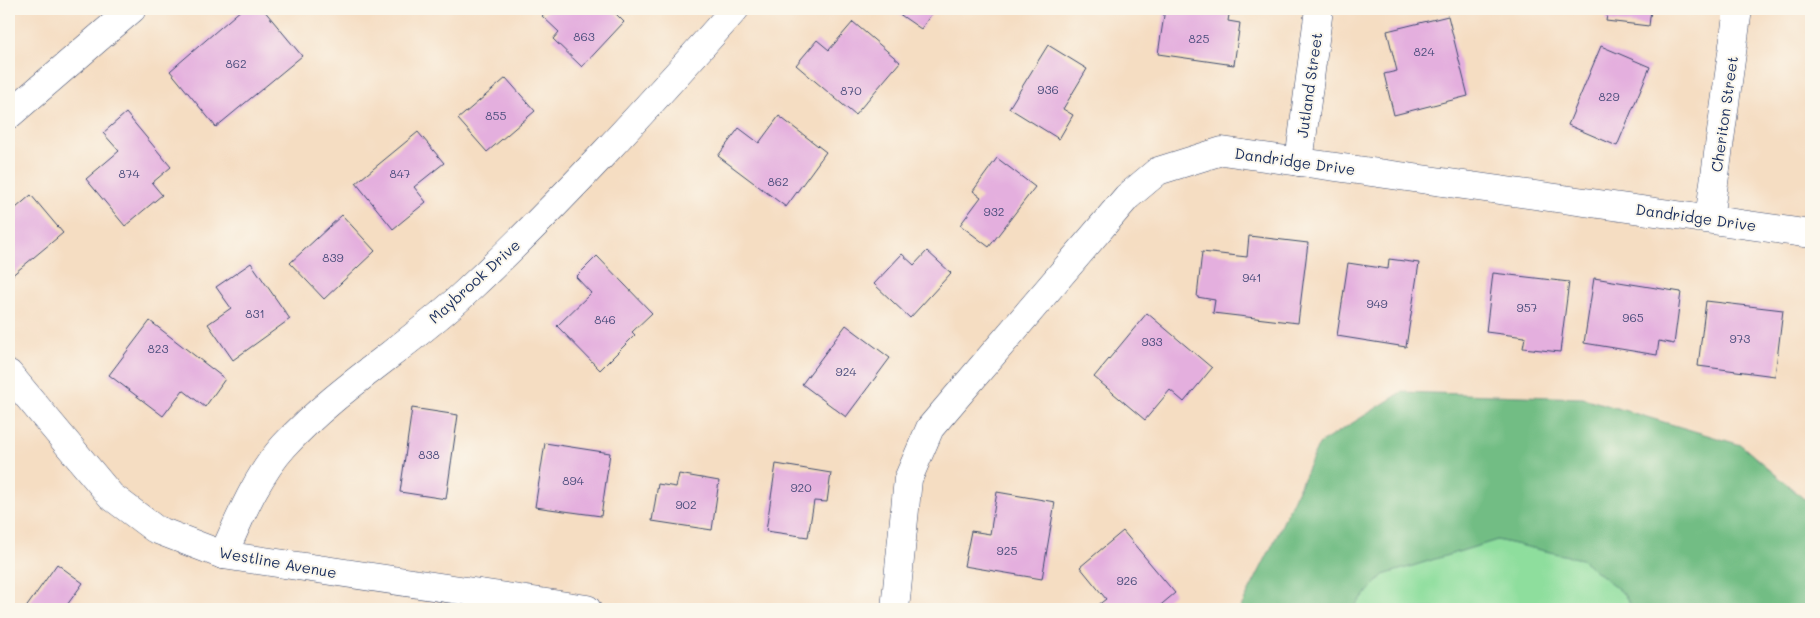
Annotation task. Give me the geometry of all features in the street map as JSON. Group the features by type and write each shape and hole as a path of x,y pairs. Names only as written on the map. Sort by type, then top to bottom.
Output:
{"street":[{"path":"9,114 132,9"},
{"name":"Maybrook Drive","path":"223,555 252,493 283,447 324,406 465,294 592,168 735,9"},
{"name":"Jutland Street","path":"1299,162 1320,9"},
{"name":"Cheriton Street","path":"1710,219 1738,9"},
{"name":"Dandridge Drive","path":"895,609 908,479 930,428 1128,197 1158,171 1222,151 1811,234"},
{"name":"Westline Avenue","path":"9,374 111,496 155,529 223,555 524,605 587,609"}],"green space":[{"path":"1402,392 1583,398 1741,445 1811,505 1811,609 1634,609 1622,592 1581,559 1497,540 1383,575 1352,609 1240,609 1273,544 1319,444"},
{"path":"1497,540 1581,559 1622,592 1634,609 1352,609 1383,575"}],"building":[{"path":"242,9 263,9 302,56 216,127 170,71"},
{"path":"549,9 611,9 624,22 582,67 553,39 559,32 542,16"},
{"path":"892,9 935,9 921,29"},
{"path":"1165,9 1230,9 1228,21 1240,23 1234,65 1158,54"},
{"path":"1608,9 1651,9 1649,26 1606,21"},
{"path":"1448,16 1468,96 1394,115 1384,74 1397,71 1387,31"},
{"path":"853,22 900,62 855,115 796,65 817,40 829,50"},
{"path":"1048,45 1087,69 1063,109 1073,115 1059,139 1009,108"},
{"path":"1601,46 1650,67 1617,146 1568,125"},
{"path":"506,78 535,111 487,152 458,119"},
{"path":"126,113 171,167 152,183 162,195 125,226 86,179 119,151 103,133"},
{"path":"779,116 826,152 786,207 718,156 739,128 759,143"},
{"path":"418,132 444,163 414,187 426,202 393,229 356,183"},
{"path":"997,158 1035,187 989,247 960,225 981,197 973,191"},
{"path":"31,195 63,233 10,277 9,214"},
{"path":"342,215 375,251 324,299 290,263"},
{"path":"1249,236 1308,243 1298,323 1213,313 1215,300 1197,297 1202,252 1247,257"},
{"path":"927,251 951,273 910,318 874,284 902,254 914,265"},
{"path":"597,256 652,313 632,332 635,335 600,370 557,326 591,293 576,277"},
{"path":"1389,259 1419,263 1406,347 1337,336 1348,263 1388,269"},
{"path":"251,263 290,319 233,360 208,324 231,308 216,287"},
{"path":"1493,273 1569,282 1560,352 1523,348 1525,337 1486,332"},
{"path":"1594,278 1681,292 1674,344 1659,341 1657,355 1584,343"},
{"path":"1706,301 1783,310 1775,376 1698,366"},
{"path":"1147,313 1212,368 1184,402 1170,390 1145,420 1094,377"},
{"path":"150,321 225,379 205,407 183,390 163,416 109,375"},
{"path":"846,325 890,358 846,417 802,384"},
{"path":"412,408 458,415 446,499 400,492"},
{"path":"545,443 610,453 601,516 535,507"},
{"path":"776,464 831,473 827,502 814,501 808,537 766,531"},
{"path":"679,474 719,481 712,530 652,521 658,484 676,487"},
{"path":"997,492 1055,502 1042,579 964,566 971,531 990,534"},
{"path":"1123,531 1175,593 1156,609 1093,609 1106,599 1080,567"},
{"path":"57,564 83,583 67,605 73,609 25,609"}]}
